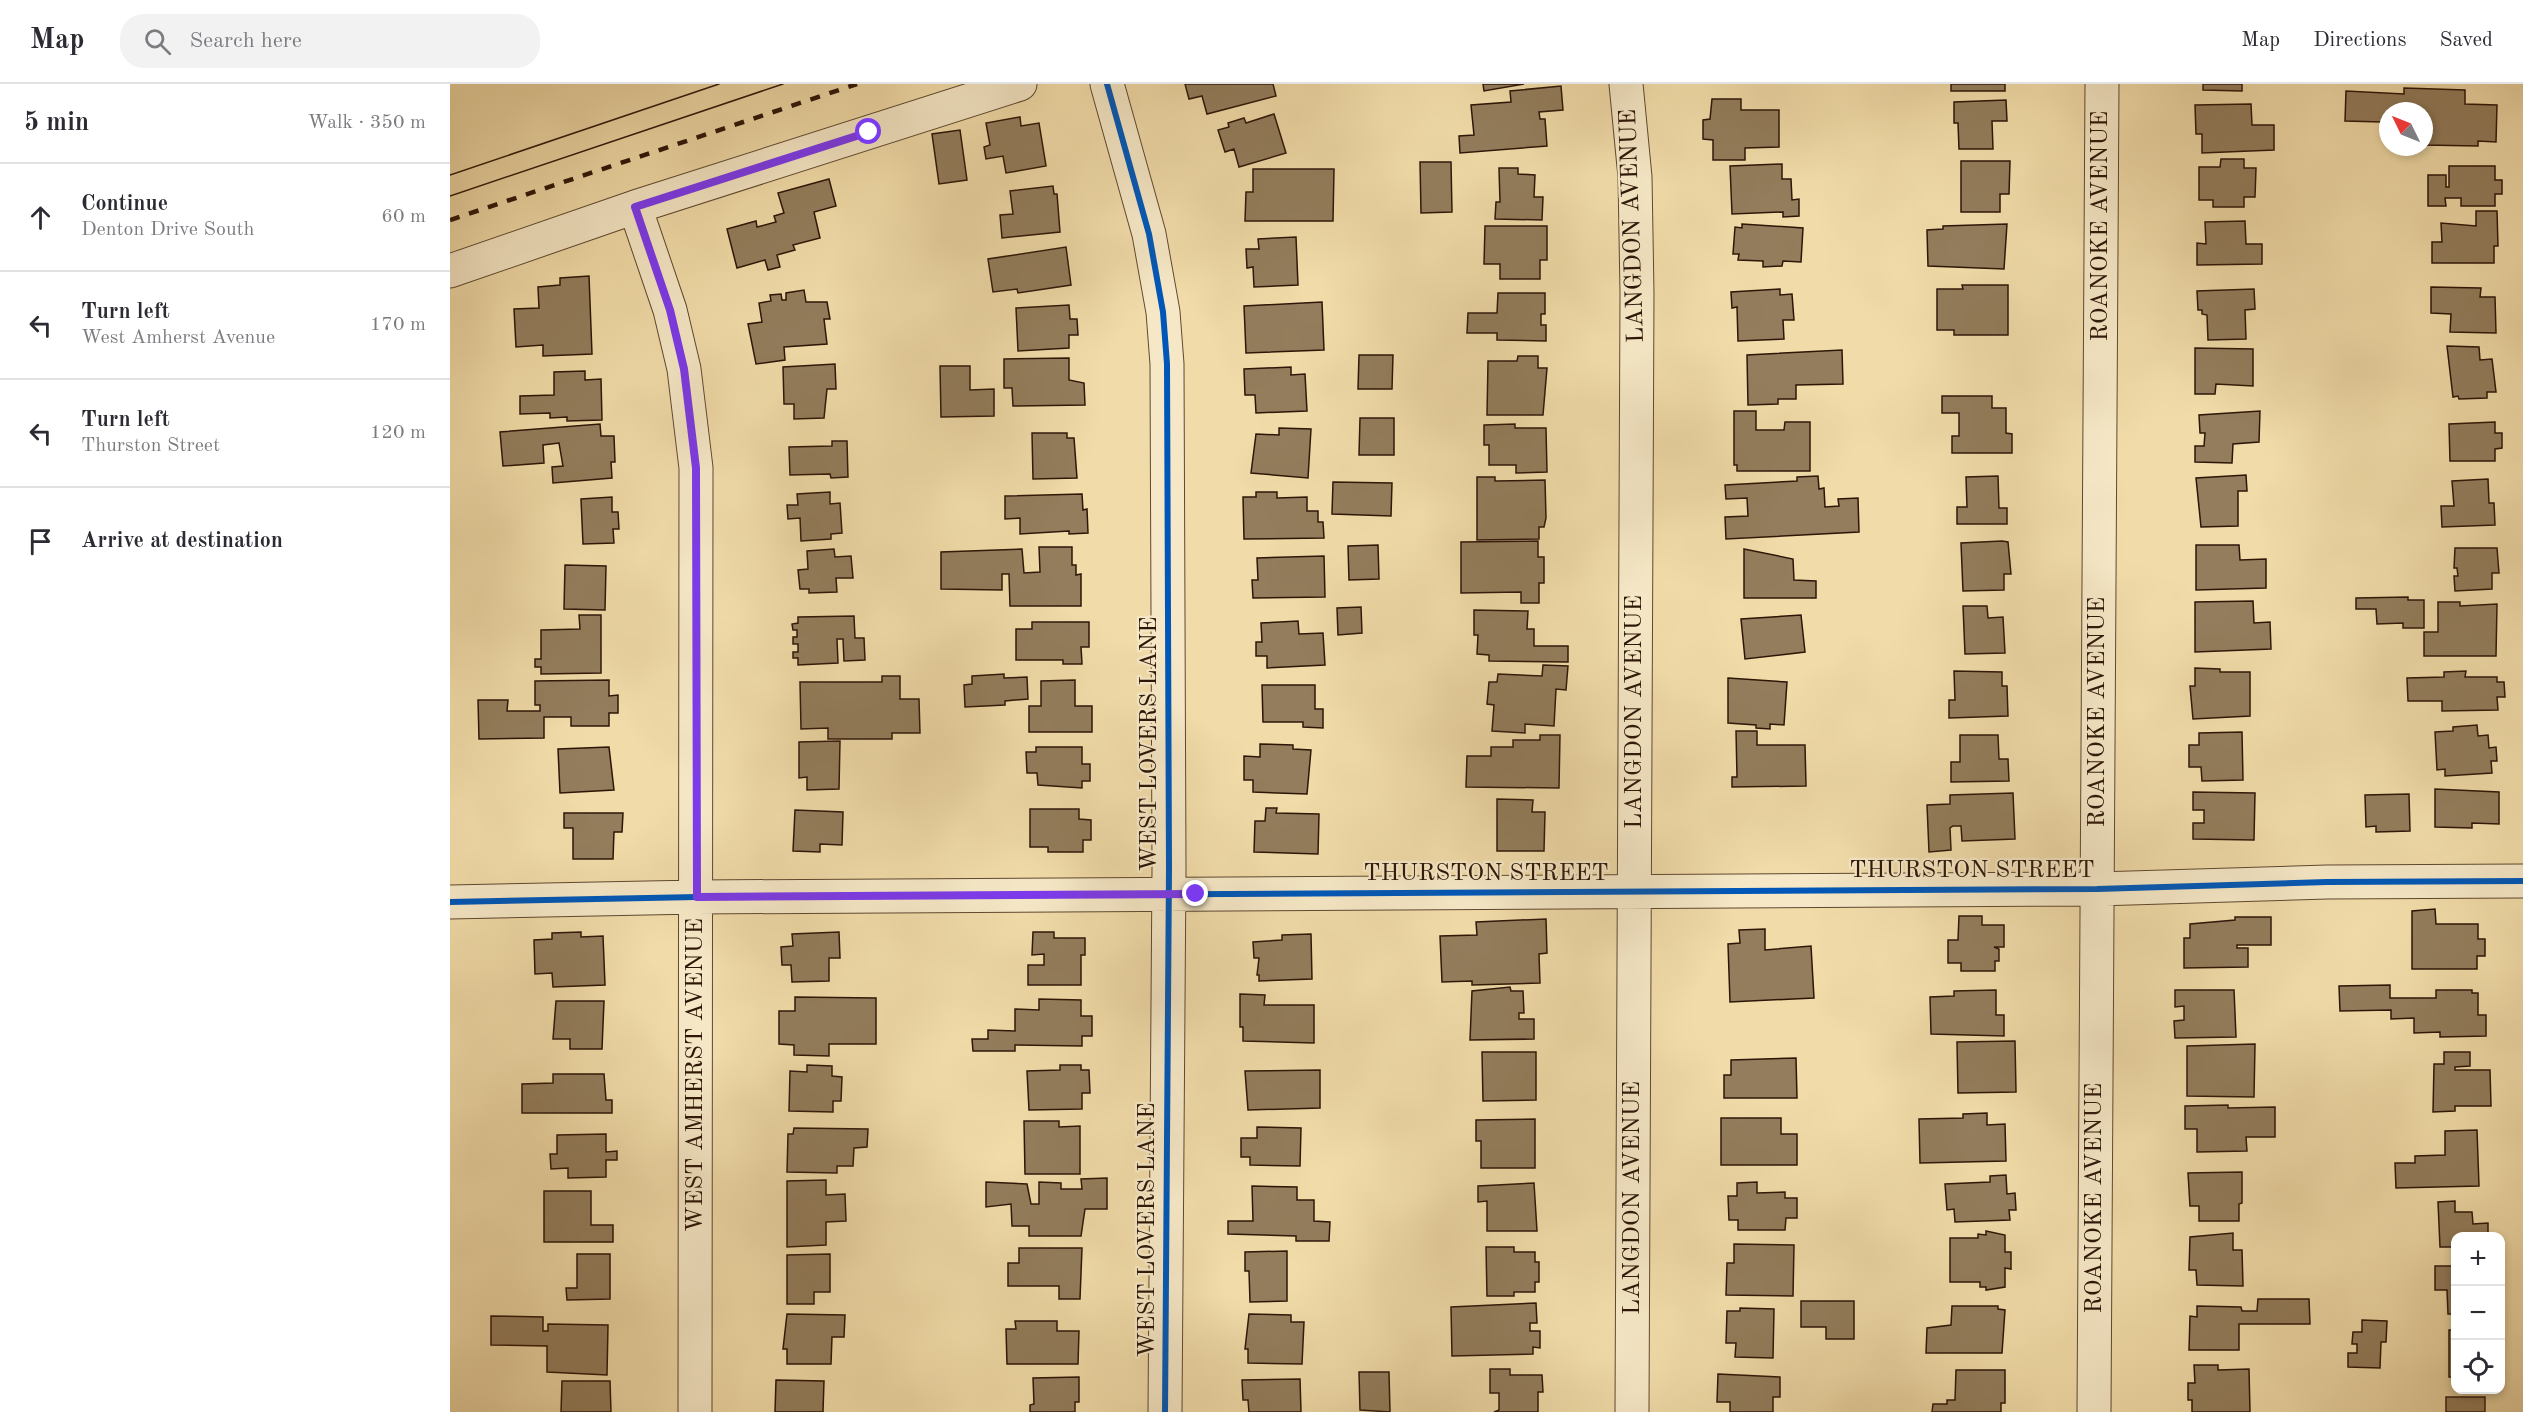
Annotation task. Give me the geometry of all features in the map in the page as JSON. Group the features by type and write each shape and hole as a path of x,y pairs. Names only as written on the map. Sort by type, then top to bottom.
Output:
{"street":[{"path":"450,271 635,207 1020,84"},
{"name":"WEST LOVERS LANE","path":"1107,84 1149,234 1163,312 1167,364 1169,894 1165,1412"},
{"name":"LANGDON AVENUE","path":"1626,84 1635,177 1637,293 1632,1412"},
{"name":"ROANOKE AVENUE","path":"2094,1412 2102,84"},
{"name":"WEST AMHERST AVENUE","path":"635,207 670,310 684,369 696,468 695,1412"},
{"name":"THURSTON STREET","path":"450,902 697,897 2097,889 2327,882 2523,881"}],"building":[{"path":"1185,84 1273,84 1276,96 1207,114 1202,96 1189,99"},
{"path":"1483,84 1524,84 1484,91"},
{"path":"1951,84 2005,84 2005,91 1951,91"},
{"path":"2203,84 2242,84 2242,91 2203,90"},
{"path":"1561,86 1563,110 1539,112 1540,119 1545,119 1547,146 1460,153 1459,136 1474,135 1471,105 1511,102 1510,91"},
{"path":"2404,88 2465,90 2465,104 2497,105 2496,142 2478,141 2478,146 2433,145 2433,102 2379,102 2379,122 2345,121 2346,91 2404,94"},
{"path":"1712,99 1741,99 1741,110 1779,110 1779,147 1745,148 1745,160 1713,160 1713,140 1703,139 1703,120 1710,119"},
{"path":"2006,100 2007,121 1992,121 1993,149 1959,149 1958,123 1954,123 1954,102"},
{"path":"2251,104 2252,125 2274,125 2274,150 2202,153 2202,134 2196,134 2195,105"},
{"path":"1274,114 1286,153 1239,167 1234,149 1225,152 1218,130 1229,127 1228,123 1244,118 1246,123"},
{"path":"1020,117 1021,126 1039,123 1046,166 1006,173 1003,156 986,159 984,147 990,145 986,123"},
{"path":"960,130 967,180 939,184 932,134"},
{"path":"2221,159 2244,159 2244,168 2256,168 2255,197 2244,197 2244,207 2213,207 2213,200 2199,200 2199,167 2220,167"},
{"path":"1961,161 2010,161 2009,194 2000,194 2000,212 1961,212"},
{"path":"1420,162 1451,162 1452,212 1421,213"},
{"path":"1782,164 1782,179 1791,179 1792,200 1799,199 1799,216 1783,217 1783,212 1732,214 1730,166"},
{"path":"2449,166 2495,166 2495,180 2502,180 2502,194 2495,194 2495,206 2461,206 2461,198 2445,198 2446,206 2428,206 2428,175 2446,175 2446,187 2449,187"},
{"path":"1499,168 1518,168 1518,174 1535,175 1534,197 1543,197 1542,220 1495,219 1496,202 1500,202"},
{"path":"1253,169 1334,169 1333,221 1245,221 1246,192 1253,192"},
{"path":"829,179 836,206 814,212 820,238 793,245 795,250 777,255 780,267 768,270 765,260 737,268 727,229 756,221 757,227 776,222 774,216 784,213 778,193"},
{"path":"1053,186 1054,194 1057,194 1060,232 1002,238 1000,215 1013,214 1010,191"},
{"path":"2476,211 2497,211 2498,246 2494,246 2494,263 2432,263 2432,242 2442,242 2441,223 2476,226"},
{"path":"2245,221 2246,244 2262,244 2262,264 2197,265 2197,243 2206,244 2205,222"},
{"path":"1742,224 1803,228 1801,262 1783,261 1782,266 1763,267 1763,261 1738,260 1739,254 1733,254 1735,227 1742,228"},
{"path":"2007,224 2004,269 1928,266 1927,230 1943,229 1943,226"},
{"path":"1485,226 1547,226 1547,260 1540,260 1540,279 1500,279 1500,264 1484,264"},
{"path":"1296,237 1298,285 1254,287 1253,267 1247,268 1246,249 1259,249 1258,239"},
{"path":"1066,247 1071,285 1018,293 1017,289 993,292 988,259"},
{"path":"589,276 592,354 543,356 543,345 516,347 514,309 539,308 538,287 560,285 560,278"},
{"path":"1962,285 2008,285 2008,335 1954,335 1954,330 1937,330 1937,289 1963,289"},
{"path":"2431,287 2481,288 2480,297 2495,297 2496,333 2450,332 2451,314 2431,313"},
{"path":"1780,289 1780,295 1792,294 1794,320 1783,320 1784,339 1738,341 1737,307 1732,308 1731,292"},
{"path":"2254,289 2255,309 2245,310 2246,339 2208,340 2207,315 2202,314 2202,310 2198,310 2197,291"},
{"path":"804,290 806,302 827,302 830,319 824,319 827,344 784,347 785,360 756,364 748,324 762,322 759,303 771,301 770,295 781,294 782,300 786,300 786,293"},
{"path":"1498,293 1545,293 1545,314 1541,314 1541,325 1546,325 1546,341 1497,340 1497,333 1467,333 1468,313 1497,313"},
{"path":"1322,302 1324,350 1246,353 1244,306"},
{"path":"1069,305 1070,319 1077,319 1078,335 1069,335 1069,348 1018,351 1016,308"},
{"path":"2447,346 2479,347 2480,360 2492,359 2496,392 2487,392 2487,398 2459,399 2458,396 2453,397"},
{"path":"2195,348 2253,349 2253,386 2216,384 2215,394 2195,394"},
{"path":"1842,350 1843,384 1796,385 1796,399 1778,399 1778,404 1748,405 1747,355"},
{"path":"1359,355 1393,355 1392,389 1358,389"},
{"path":"1518,356 1538,356 1538,368 1547,368 1543,415 1487,415 1488,361 1517,361"},
{"path":"1069,358 1069,380 1084,383 1085,405 1013,406 1012,388 1004,388 1004,359"},
{"path":"835,364 836,389 827,389 824,418 794,419 794,404 784,404 783,367"},
{"path":"940,366 970,366 970,390 994,389 994,416 941,417"},
{"path":"1291,367 1291,375 1305,374 1307,411 1256,413 1255,395 1245,395 1244,369"},
{"path":"585,371 585,380 601,379 602,420 567,421 567,417 550,418 550,413 520,414 520,396 554,395 554,372"},
{"path":"1942,396 1992,396 1992,408 2006,408 2006,433 2012,434 2012,453 1952,453 1952,436 1959,436 1959,413 1942,413"},
{"path":"1734,411 1756,411 1756,430 1784,430 1785,422 1810,422 1810,471 1737,471 1737,465 1734,465"},
{"path":"2260,411 2259,442 2233,444 2232,463 2195,462 2195,446 2204,446 2205,433 2200,433 2199,415"},
{"path":"1360,418 1394,418 1394,455 1359,455"},
{"path":"2495,422 2495,433 2502,433 2502,448 2495,449 2495,461 2450,461 2449,424"},
{"path":"600,424 601,436 614,436 615,462 611,462 612,478 553,483 552,467 563,466 559,443 543,445 544,463 503,466 500,432"},
{"path":"1515,424 1515,428 1546,428 1547,472 1516,473 1516,465 1489,465 1489,445 1484,445 1484,425"},
{"path":"1279,428 1311,429 1308,478 1251,473 1256,434 1279,435"},
{"path":"1032,433 1067,433 1067,438 1074,438 1077,478 1033,479"},
{"path":"832,441 847,441 848,477 831,478 830,474 790,475 789,447 832,446"},
{"path":"2246,475 2247,491 2238,491 2238,526 2201,527 2196,478"},
{"path":"1818,476 1819,489 1824,488 1825,507 1839,506 1838,499 1858,498 1859,532 1726,539 1725,517 1748,516 1747,498 1726,499 1725,485 1797,481 1797,477"},
{"path":"1998,476 1999,508 2007,508 2007,524 1957,524 1957,507 1967,507 1966,477"},
{"path":"1477,477 1495,477 1495,481 1545,480 1546,518 1544,527 1539,527 1539,539 1477,540"},
{"path":"2488,479 2489,503 2494,503 2495,525 2442,527 2441,506 2454,506 2452,481"},
{"path":"1333,482 1392,483 1391,516 1332,514"},
{"path":"830,492 830,504 840,503 842,533 831,534 831,539 801,541 800,518 788,519 787,505 798,505 797,494"},
{"path":"1256,492 1277,492 1277,498 1307,497 1307,511 1318,511 1318,522 1323,522 1324,538 1244,539 1243,497 1256,497"},
{"path":"1082,494 1083,510 1087,509 1088,533 1069,534 1069,531 1020,534 1020,518 1005,519 1005,496"},
{"path":"612,497 612,512 618,512 619,529 613,529 614,543 583,544 581,499"},
{"path":"1538,541 1538,557 1544,557 1544,583 1539,583 1539,603 1521,603 1521,592 1461,593 1461,542"},
{"path":"2008,542 2011,574 2004,574 2004,590 1963,591 1961,543"},
{"path":"1378,545 1379,579 1349,580 1348,546"},
{"path":"2196,545 2239,545 2240,560 2266,559 2266,588 2196,590"},
{"path":"1039,547 1072,547 1072,565 1076,565 1076,575 1081,574 1081,606 1010,606 1009,574 1002,574 1002,590 941,589 941,552 1022,549 1024,573 1040,572"},
{"path":"2455,548 2497,548 2499,573 2492,573 2492,589 2455,591 2454,576 2458,576 2457,568 2454,568"},
{"path":"834,549 835,557 851,556 853,578 836,578 837,592 809,593 809,589 800,589 798,570 808,569 807,551"},
{"path":"1744,549 1793,559 1794,580 1816,581 1816,598 1744,598"},
{"path":"1324,556 1325,597 1253,598 1252,580 1258,580 1257,558"},
{"path":"565,565 606,566 605,610 564,609"},
{"path":"2408,597 2408,600 2424,600 2424,628 2403,628 2403,623 2377,624 2376,609 2356,609 2356,598"},
{"path":"2253,601 2254,623 2270,622 2271,649 2195,652 2195,602"},
{"path":"2438,602 2460,602 2460,606 2497,604 2496,656 2424,656 2424,632 2438,632"},
{"path":"1963,606 1987,606 1988,618 2003,617 2005,653 1965,654"},
{"path":"1361,607 1362,633 1338,635 1337,608"},
{"path":"1474,610 1528,611 1527,629 1534,629 1534,646 1568,646 1568,662 1489,661 1489,655 1477,654 1478,635 1474,635"},
{"path":"579,615 601,615 601,673 541,674 541,667 535,667 535,659 541,659 541,630 580,629"},
{"path":"1801,615 1805,652 1745,659 1741,619"},
{"path":"854,616 855,638 864,638 865,660 844,661 843,639 837,639 838,663 798,665 798,658 793,658 793,652 798,652 798,644 793,644 793,637 797,637 797,630 793,630 792,624 798,623 798,617"},
{"path":"1298,621 1299,634 1323,633 1325,665 1267,668 1267,656 1256,656 1256,642 1262,642 1261,623"},
{"path":"1032,622 1089,622 1089,647 1081,647 1082,664 1063,664 1063,660 1016,660 1016,629 1032,629"},
{"path":"1543,665 1568,666 1566,690 1556,689 1554,726 1525,724 1525,733 1492,731 1494,705 1487,704 1489,682 1497,682 1498,674 1542,676"},
{"path":"2195,668 2220,669 2220,672 2250,672 2250,716 2193,719 2190,686 2195,686"},
{"path":"1954,671 2002,672 2002,686 2007,686 2008,716 1949,718 1949,700 1955,700"},
{"path":"2466,671 2465,677 2497,677 2497,682 2504,682 2505,697 2497,697 2498,710 2442,711 2442,701 2408,701 2407,678 2444,677 2444,672"},
{"path":"1004,674 1004,678 1027,677 1028,699 1005,701 1005,705 965,707 964,685 972,684 972,676"},
{"path":"882,676 900,676 900,699 919,699 920,733 892,733 892,739 828,739 828,728 801,729 800,682 882,682"},
{"path":"1728,678 1787,682 1784,725 1770,724 1770,729 1756,728 1756,725 1728,723"},
{"path":"609,680 609,696 618,695 618,713 609,713 609,726 571,726 571,717 544,717 544,738 479,739 478,700 508,700 507,711 540,711 540,705 535,705 535,681"},
{"path":"1075,680 1075,706 1092,706 1092,732 1029,732 1029,706 1041,706 1041,681"},
{"path":"1262,685 1315,685 1315,709 1323,709 1323,728 1303,727 1303,722 1263,722"},
{"path":"2477,725 2478,736 2488,735 2489,748 2496,747 2497,761 2491,761 2492,773 2445,776 2445,769 2437,770 2435,732 2453,731 2453,727"},
{"path":"1736,731 1757,731 1757,745 1805,745 1806,786 1732,787 1732,777 1737,777"},
{"path":"2242,732 2243,780 2202,781 2201,767 2189,767 2189,745 2199,745 2199,733"},
{"path":"1540,735 1560,735 1559,788 1466,787 1467,756 1491,756 1491,747 1513,747 1513,740 1540,740"},
{"path":"1960,735 1998,735 1999,759 2008,759 2009,781 1951,782 1951,762 1960,762"},
{"path":"840,741 839,789 807,790 807,777 799,778 799,742"},
{"path":"1260,744 1293,745 1293,749 1311,750 1307,794 1253,792 1253,780 1244,780 1244,756 1260,757"},
{"path":"609,747 614,790 560,793 558,749"},
{"path":"1036,747 1082,747 1082,764 1090,764 1090,781 1082,781 1082,788 1038,785 1037,773 1027,773 1026,752 1036,752"},
{"path":"2435,789 2499,792 2499,824 2472,823 2472,828 2435,827"},
{"path":"2193,792 2255,793 2254,840 2193,839 2193,823 2204,823 2204,810 2193,810"},
{"path":"2013,793 2015,839 1962,841 1961,826 1953,826 1950,828 1951,850 1929,852 1927,805 1950,804 1950,795"},
{"path":"2409,794 2410,831 2376,832 2376,826 2366,827 2365,795"},
{"path":"1497,799 1533,800 1532,812 1545,812 1544,851 1497,851"},
{"path":"1266,808 1277,808 1276,813 1319,814 1318,854 1254,852 1255,821 1265,821"},
{"path":"1030,809 1079,809 1079,819 1091,820 1091,840 1083,840 1083,852 1048,852 1048,847 1030,847"},
{"path":"795,810 843,812 842,845 820,844 820,852 793,851"},
{"path":"564,813 623,813 622,832 614,832 613,859 573,859 573,828 564,828"},
{"path":"2435,909 2436,924 2478,924 2478,939 2485,939 2485,956 2477,956 2477,969 2412,969 2412,911"},
{"path":"1959,916 1982,916 1982,925 2004,925 2004,947 1994,947 1999,949 1999,961 1995,961 1995,971 1961,971 1961,963 1948,963 1948,940 1958,940"},
{"path":"2235,917 2271,917 2271,945 2237,945 2237,948 2248,948 2248,967 2184,968 2184,938 2190,938 2190,924 2235,920"},
{"path":"1546,919 1547,953 1539,954 1540,983 1472,985 1472,981 1442,982 1440,936 1477,935 1476,922"},
{"path":"1765,929 1765,950 1811,946 1814,998 1730,1002 1728,944 1740,943 1739,930"},
{"path":"581,932 581,937 603,936 605,985 553,987 552,973 535,974 534,940 552,939 552,933"},
{"path":"839,932 840,958 829,958 829,981 792,982 791,965 782,965 781,947 793,946 792,934"},
{"path":"1033,932 1054,932 1054,938 1085,938 1085,955 1081,955 1081,985 1028,985 1028,965 1044,965 1044,954 1032,955"},
{"path":"1311,934 1312,979 1259,981 1259,975 1257,975 1259,958 1254,958 1253,942 1282,940 1282,935"},
{"path":"2390,985 2390,998 2436,998 2436,990 2472,990 2472,993 2478,993 2478,1015 2486,1015 2486,1036 2440,1037 2440,1032 2414,1033 2414,1018 2391,1019 2391,1010 2340,1011 2339,986"},
{"path":"1510,987 1511,991 1523,991 1524,1013 1519,1013 1519,1019 1534,1019 1534,1039 1470,1040 1472,991"},
{"path":"1996,990 1996,1015 2004,1015 2004,1036 1931,1034 1930,997 1954,996 1954,991"},
{"path":"2175,990 2234,990 2236,1037 2175,1038 2174,1021 2184,1020 2184,1006 2175,1007"},
{"path":"1240,994 1265,995 1264,1005 1314,1005 1314,1043 1243,1041 1243,1027 1240,1027"},
{"path":"795,997 876,998 876,1044 829,1044 829,1056 794,1055 794,1045 779,1044 779,1011 795,1011"},
{"path":"1039,999 1081,1000 1081,1016 1092,1016 1092,1036 1082,1036 1082,1046 1015,1045 1015,1051 973,1051 972,1039 988,1039 988,1030 1015,1031 1015,1009 1039,1010"},
{"path":"556,1001 604,1001 602,1049 570,1049 570,1039 553,1039"},
{"path":"2015,1041 2016,1092 1958,1093 1957,1042"},
{"path":"2255,1044 2254,1097 2187,1096 2187,1046"},
{"path":"1482,1052 1536,1052 1536,1100 1483,1101"},
{"path":"2444,1052 2470,1052 2470,1066 2455,1067 2455,1070 2490,1070 2491,1106 2455,1106 2455,1111 2433,1112 2434,1064 2444,1064"},
{"path":"1796,1058 1797,1098 1724,1098 1724,1075 1731,1075 1731,1060"},
{"path":"807,1065 832,1066 832,1076 842,1077 841,1101 833,1101 833,1112 789,1111 790,1071 807,1072"},
{"path":"1060,1065 1081,1065 1081,1070 1089,1070 1090,1093 1082,1093 1082,1109 1029,1110 1027,1071 1060,1070"},
{"path":"1320,1070 1320,1108 1248,1110 1245,1071"},
{"path":"553,1074 604,1074 606,1100 612,1100 612,1113 522,1113 522,1084 553,1083"},
{"path":"2228,1105 2228,1108 2275,1107 2275,1137 2246,1137 2247,1151 2197,1152 2197,1129 2185,1129 2185,1106"},
{"path":"1987,1113 1987,1125 2005,1124 2006,1161 1920,1163 1919,1119 1963,1118 1963,1114"},
{"path":"1721,1118 1781,1118 1781,1134 1797,1134 1797,1165 1721,1165"},
{"path":"1535,1119 1535,1168 1481,1168 1481,1141 1476,1141 1476,1120"},
{"path":"1024,1121 1059,1121 1059,1127 1080,1126 1080,1174 1025,1174"},
{"path":"1257,1127 1301,1128 1300,1166 1250,1165 1250,1157 1241,1157 1241,1138 1257,1138"},
{"path":"794,1128 868,1129 867,1147 854,1148 853,1166 837,1166 837,1173 787,1172 788,1134 793,1134"},
{"path":"2477,1130 2479,1186 2396,1188 2395,1163 2415,1163 2415,1156 2445,1155 2445,1131"},
{"path":"606,1134 606,1152 617,1151 617,1160 606,1160 606,1177 568,1178 568,1168 551,1169 550,1154 557,1154 557,1135"},
{"path":"2242,1172 2242,1203 2239,1204 2239,1221 2199,1221 2199,1206 2190,1206 2188,1173"},
{"path":"2006,1175 2007,1194 2015,1193 2016,1210 2009,1210 2010,1220 1955,1222 1954,1209 1947,1210 1945,1184 1990,1182 1990,1176"},
{"path":"1107,1178 1107,1209 1085,1209 1081,1236 1029,1236 1029,1226 1012,1226 1011,1204 986,1207 986,1182 1027,1184 1031,1204 1039,1204 1039,1182 1061,1183 1061,1189 1082,1189 1081,1179"},
{"path":"826,1180 826,1195 845,1194 846,1221 826,1222 826,1245 787,1247 787,1181"},
{"path":"1757,1182 1757,1193 1785,1192 1785,1198 1797,1198 1797,1218 1786,1218 1785,1230 1738,1230 1738,1220 1729,1220 1728,1196 1737,1196 1737,1183"},
{"path":"1534,1183 1537,1231 1487,1231 1487,1201 1478,1202 1478,1186"},
{"path":"1252,1186 1297,1187 1297,1200 1314,1200 1314,1221 1330,1222 1329,1241 1296,1241 1296,1236 1228,1234 1228,1221 1253,1221"},
{"path":"544,1191 591,1191 591,1225 613,1225 613,1242 544,1242"},
{"path":"2455,1201 2455,1212 2472,1212 2473,1224 2488,1223 2488,1232 2451,1232 2451,1247 2440,1247 2438,1202"},
{"path":"1986,1231 2005,1235 2005,1252 2011,1252 2011,1269 2005,1268 2005,1287 1986,1290 1986,1287 1980,1287 1980,1282 1950,1282 1950,1238 1978,1238 1978,1234 1986,1235"},
{"path":"2233,1233 2233,1250 2242,1250 2243,1286 2197,1285 2196,1270 2189,1270 2190,1237"},
{"path":"1734,1244 1794,1245 1793,1296 1726,1295 1727,1263 1734,1263"},
{"path":"1486,1247 1514,1247 1514,1252 1535,1252 1535,1262 1539,1262 1539,1282 1535,1282 1535,1292 1514,1292 1514,1296 1487,1296"},
{"path":"1019,1248 1082,1248 1080,1299 1059,1299 1059,1286 1008,1286 1008,1263 1019,1263"},
{"path":"1287,1251 1287,1301 1250,1302 1249,1271 1245,1271 1245,1252"},
{"path":"577,1254 610,1254 610,1299 567,1300 566,1288 577,1288"},
{"path":"830,1254 830,1292 814,1292 814,1304 787,1304 787,1255"},
{"path":"2435,1266 2451,1266 2451,1314 2448,1314 2447,1290 2435,1290"},
{"path":"2258,1299 2309,1299 2310,1324 2239,1324 2239,1350 2189,1350 2190,1316 2197,1317 2197,1306 2241,1307 2242,1311 2257,1311"},
{"path":"1801,1301 1854,1301 1854,1339 1826,1339 1826,1327 1801,1327"},
{"path":"1536,1303 1537,1323 1530,1323 1530,1331 1540,1331 1540,1348 1533,1347 1533,1354 1452,1356 1451,1307"},
{"path":"1952,1306 1998,1306 1998,1309 2005,1310 2002,1353 1926,1353 1927,1328 1951,1325"},
{"path":"1740,1308 1774,1309 1773,1358 1735,1357 1736,1343 1726,1343 1727,1311 1740,1311"},
{"path":"787,1314 845,1315 844,1337 832,1337 831,1364 787,1364 787,1349 783,1349"},
{"path":"1249,1314 1291,1315 1291,1322 1304,1322 1302,1364 1248,1363 1248,1349 1245,1349"},
{"path":"491,1316 543,1317 543,1331 548,1331 548,1324 608,1325 607,1375 547,1372 547,1346 491,1345"},
{"path":"2362,1320 2387,1321 2386,1342 2381,1342 2380,1368 2348,1367 2348,1353 2357,1353 2357,1344 2352,1344 2353,1332 2362,1332"},
{"path":"1015,1321 1057,1321 1057,1331 1079,1331 1078,1364 1007,1364 1006,1329 1016,1329"},
{"path":"2449,1330 2451,1330 2451,1377 2449,1377"},
{"path":"2194,1365 2218,1365 2218,1370 2249,1369 2250,1412 2192,1412 2192,1400 2188,1400 2188,1383 2195,1383"},
{"path":"1490,1369 1510,1369 1510,1375 1542,1375 1543,1392 1538,1392 1538,1412 1494,1412 1499,1410 1499,1393 1490,1393"},
{"path":"1956,1370 2005,1370 2005,1403 2001,1403 2001,1412 1932,1412 1933,1404 1947,1404 1947,1400 1955,1400"},
{"path":"1359,1372 1389,1372 1390,1412 1360,1410"},
{"path":"1718,1374 1780,1377 1780,1397 1773,1397 1773,1412 1730,1412 1730,1402 1717,1402"},
{"path":"1079,1377 1079,1402 1075,1402 1075,1412 1030,1412 1030,1405 1034,1404 1033,1378"},
{"path":"1300,1379 1301,1412 1249,1412 1248,1400 1243,1400 1242,1380"},
{"path":"776,1380 824,1381 823,1412 775,1412"},
{"path":"562,1381 610,1381 611,1412 561,1412"},
{"path":"2446,1397 2485,1397 2485,1412 2446,1412"}],"tram line":[{"path":"450,175 719,84"},
{"path":"450,196 783,84"}],"railway":[{"path":"450,220 857,84"}],"cycle path":[{"path":"1107,84 1149,234 1163,312 1167,364 1169,869 1165,1412"},
{"path":"450,902 697,897 2097,889 2327,882 2523,881"}],"route":[{"path":"869,132 635,207 657,266 684,369 696,468 697,897 1196,894"}]}
